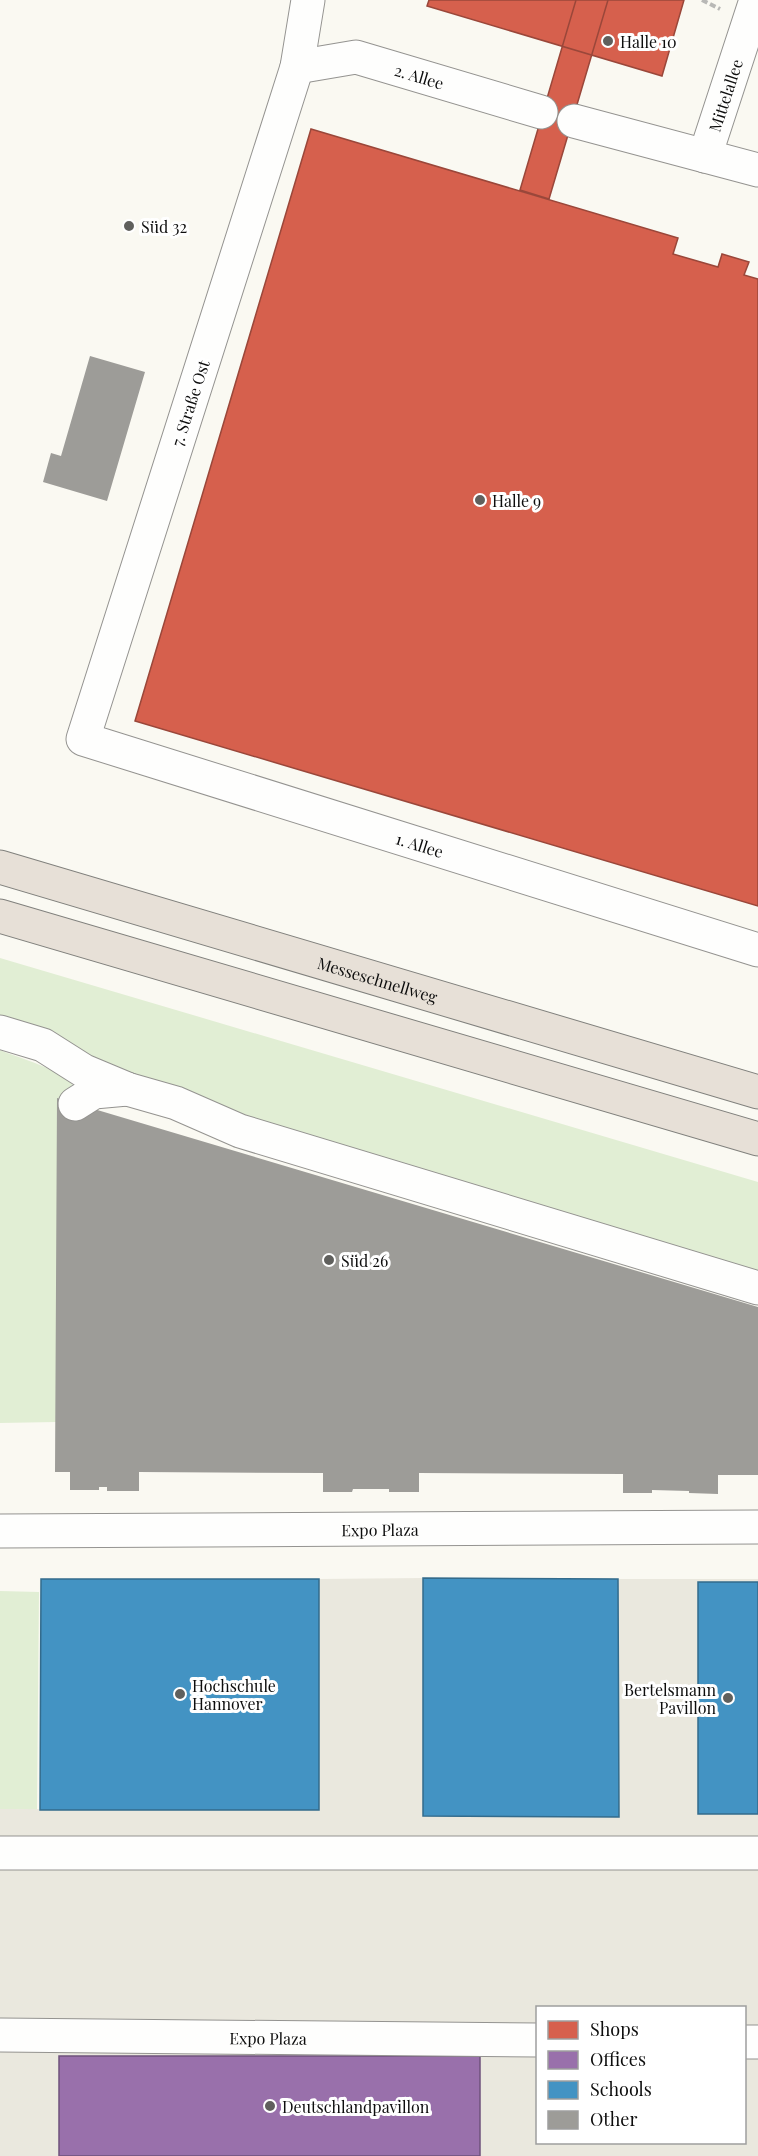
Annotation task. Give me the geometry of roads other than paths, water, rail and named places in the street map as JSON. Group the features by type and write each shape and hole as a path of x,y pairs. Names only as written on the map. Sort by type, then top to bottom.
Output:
{"highway":[{"name":"Messeschnellweg","path":"0,867 758,1092"},
{"path":"0,916 758,1139"}],"street":[{"name":"7. Straße Ost","path":"83,739 297,67 308,0"},
{"name":"Mittelallee","path":"705,156 756,0"},
{"name":"2. Allee","path":"297,67 356,57 541,112"},
{"path":"574,121 758,170"},
{"name":"1. Allee","path":"83,739 758,950"},
{"path":"0,1032 43,1045 84,1071 127,1089 176,1103 240,1131 456,1207 758,1288"},
{"path":"75,1104 94,1092 127,1089"},
{"name":"Expo Plaza","path":"0,1531 758,1527"},
{"path":"0,1853 758,1853"},
{"name":"Expo Plaza","path":"0,2035 536,2040"}],"place":[{"name":"Halle 10","path":"608,41"},
{"name":"Süd 32","path":"129,226"},
{"name":"Halle 9","path":"480,500"},
{"name":"Süd 26","path":"329,1260"},
{"name":"Hochschule Hannover","path":"180,1694"},
{"name":"Bertelsmann Pavillon","path":"728,1698"},
{"name":"Deutschlandpavillon","path":"270,2106"}]}
